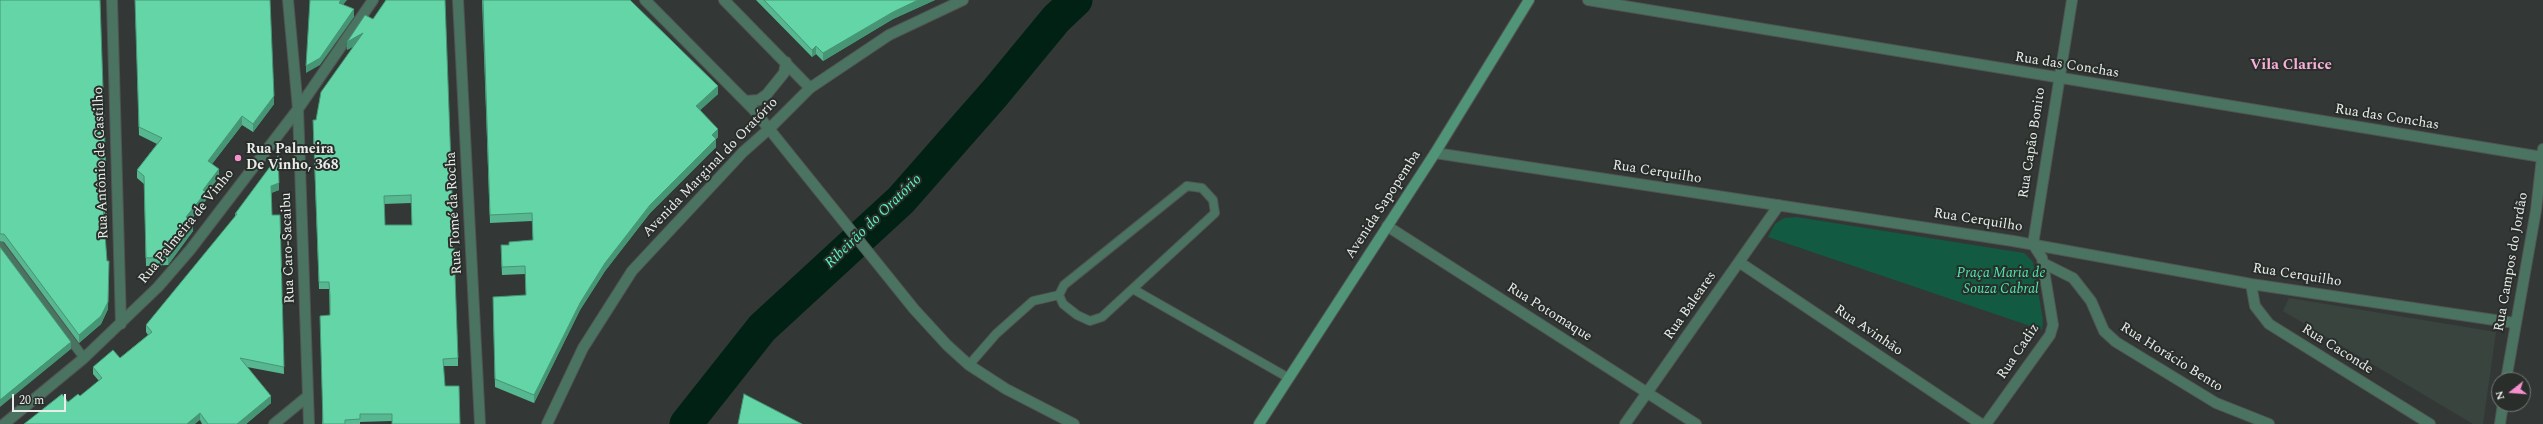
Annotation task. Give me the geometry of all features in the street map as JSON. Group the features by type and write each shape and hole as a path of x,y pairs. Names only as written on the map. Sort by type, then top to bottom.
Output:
{"main road":[{"name":"Avenida Sapopemba","path":"1259,424 1287,377 1435,153 1529,0"}],"street":[{"name":"Rua Antônio de Castilho","path":"112,0 121,324"},
{"name":"Rua Caro-Sacaibu","path":"288,0 298,109 309,424"},
{"name":"Rua Palmeira de Vinho","path":"4,424 84,358 158,287 190,250 298,109 373,0"},
{"name":"Rua Tomé da Rocha","path":"458,0 480,424"},
{"path":"645,0 745,101 919,314 947,345 969,365 1006,389 1074,424"},
{"path":"724,0 810,88"},
{"name":"Avenida Marginal do Oratório","path":"548,424 583,348 632,271 743,152 769,129 810,88 889,35 963,0"},
{"name":"Rua das Conchas","path":"1588,0 2058,79 2542,153"},
{"name":"Rua Capão Bonito","path":"2033,244 2058,79 2072,0"},
{"path":"745,101 759,100 767,94 784,73 786,62"},
{"name":"Rua Cerquilho","path":"1435,153 2033,244 2251,284 2515,323"},
{"name":"Rua Campos do Jordão","path":"2507,372 2515,323 2539,211 2542,153"},
{"name":"Rua Baleares","path":"1626,424 1779,205"},
{"name":"Rua Potomaque","path":"1387,226 1696,424"},
{"name":"Rua Cadiz","path":"1986,424 2050,335 2052,317 2043,263 2033,244"},
{"name":"Rua Avinhão","path":"1739,262 1981,424"},
{"name":"Rua Horácio Bento","path":"2043,263 2073,278 2091,301 2104,331 2116,342 2216,403 2269,424"},
{"name":"Rua Caconde","path":"2251,284 2255,306 2269,324 2430,424"},
{"path":"274,424 308,396"},
{"path":"2500,424 2502,412"}],"lane":[{"path":"969,365 996,334 1034,301 1059,295 1064,285 1170,197 1187,186 1202,188 1212,200 1215,213 1102,317 1090,321 1077,315 1063,304 1059,295"},
{"path":"0,245 84,358"},
{"path":"1132,288 1287,377"}],"shaded area":[{"path":"2289,298 2496,332 2483,424 2473,424 2283,311"}],"green space":[{"name":"Praça Maria de Souza Cabral","path":"1796,217 2024,253 2033,262 2043,320 2042,330 1768,237 1775,224 1784,218"}],"building":[{"path":"0,0 100,0 107,207 103,207 107,261 109,261 108,302 101,316 79,335 4,234 0,234"},
{"path":"135,0 270,0 274,96 253,124 242,116 208,161 219,169 203,190 206,192 186,217 193,223 168,257 146,258 144,176 137,170 162,138 139,127"},
{"path":"310,0 341,0 339,3 354,9 320,58 306,66"},
{"path":"386,0 445,0 458,358 443,359 445,386 459,386 460,424 392,424 392,414 360,414 360,419 345,420 345,424 323,424 320,316 330,315 330,296 329,282 319,282 313,120 316,120 321,92 363,33 347,42 365,15 373,19","holes":["411,195 412,225 385,225 384,196"]},
{"path":"483,0 630,0 718,86 696,106 718,129 712,135 716,139 650,205 605,263 580,303 534,395 495,379 493,297 526,295 525,266 502,267 501,245 509,245 509,242 533,240 532,213 490,215"},
{"path":"764,0 918,0 893,12 823,53 816,46 812,50"},
{"path":"278,156 279,183 271,186 272,215 280,215 284,367 240,358 271,396 237,424 208,424 200,413 187,424 24,424 62,394 68,402 78,394 80,396 102,378 93,367 113,350 120,358 152,332 146,325 237,214 235,214"},
{"path":"0,247 71,342 0,400"},
{"path":"744,394 802,424 738,424"}],"waterway":[{"name":"Ribeirão do Oratório","path":"686,424 762,328 901,200 995,93 1056,19 1076,0"}],"place":[{"name":"Rua Palmeira De Vinho, 368","path":"238,158"}],"district":[{"name":"Vila Clarice","path":"2291,66"}]}
